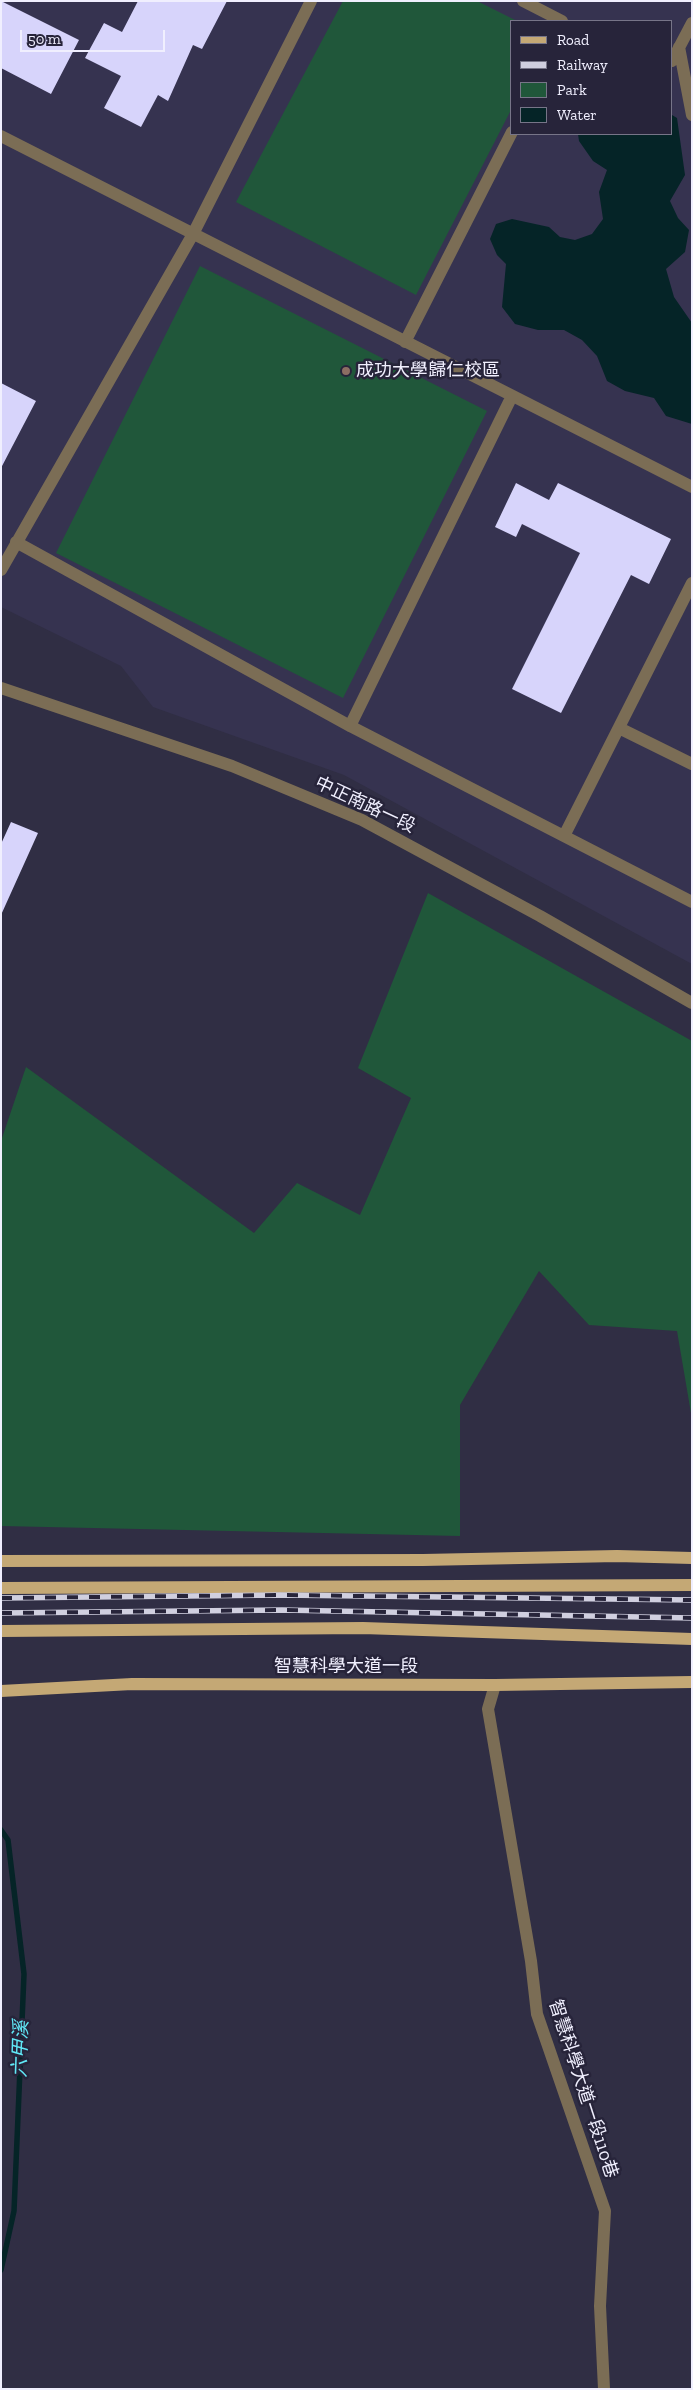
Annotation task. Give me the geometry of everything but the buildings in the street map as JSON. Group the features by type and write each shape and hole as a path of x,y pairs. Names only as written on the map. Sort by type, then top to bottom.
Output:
{"main road":[{"path":"1,1561 413,1560 617,1556 692,1558"},
{"path":"1,1588 692,1585"},
{"path":"6,1631 364,1628 692,1640"},
{"name":"智慧科學大道一段","path":"1,1691 132,1684 496,1685 692,1682"}],"street":[{"path":"1,570 192,234 311,1"},
{"path":"523,1 560,20"},
{"path":"673,60 692,23"},
{"path":"679,47 692,115"},
{"path":"405,342 510,135"},
{"path":"1,136 692,487"},
{"path":"350,726 512,396"},
{"path":"16,542 350,726 692,902"},
{"path":"564,836 692,583"},
{"name":"中正南路一段","path":"1,688 232,766 362,820 540,916 692,1003"},
{"path":"619,728 692,764"},
{"name":"智慧科學大道一段110巷","path":"496,1685 488,1710 531,1962 537,2014 605,2211 600,2306 604,2389"}],"shaded area":[{"name":"成功大學歸仁校區","path":"1,1 692,1 692,964 344,775 153,707 121,666 1,607"}],"green space":[{"path":"343,1 477,1 515,20 510,20 510,112 416,295 236,202"},
{"path":"200,266 487,411 343,698 56,553"},
{"path":"428,893 692,1041 692,1419 677,1331 589,1325 539,1271 460,1405 460,1536 1,1526 1,1141 26,1067 254,1233 297,1183 360,1215 411,1098 358,1068"}],"water":[{"path":"673,116 677,118 685,175 670,201 678,218 689,230 685,252 666,269 674,297 692,323 692,424 666,416 654,398 625,391 607,381 597,356 582,340 564,330 538,330 515,324 502,307 506,264 497,255 490,239 496,224 512,219 549,227 560,237 575,240 592,234 603,219 599,192 607,170 593,161 579,141 578,135 673,135"}],"waterway":[{"name":"六甲溪","path":"1,1830 8,1840 24,1974 14,2211 1,2270"}],"railway":[{"path":"1,1598 280,1595 692,1600"},
{"path":"1,1613 282,1610 692,1618"}],"place":[{"name":"成功大學歸仁校區","path":"346,371"}]}
